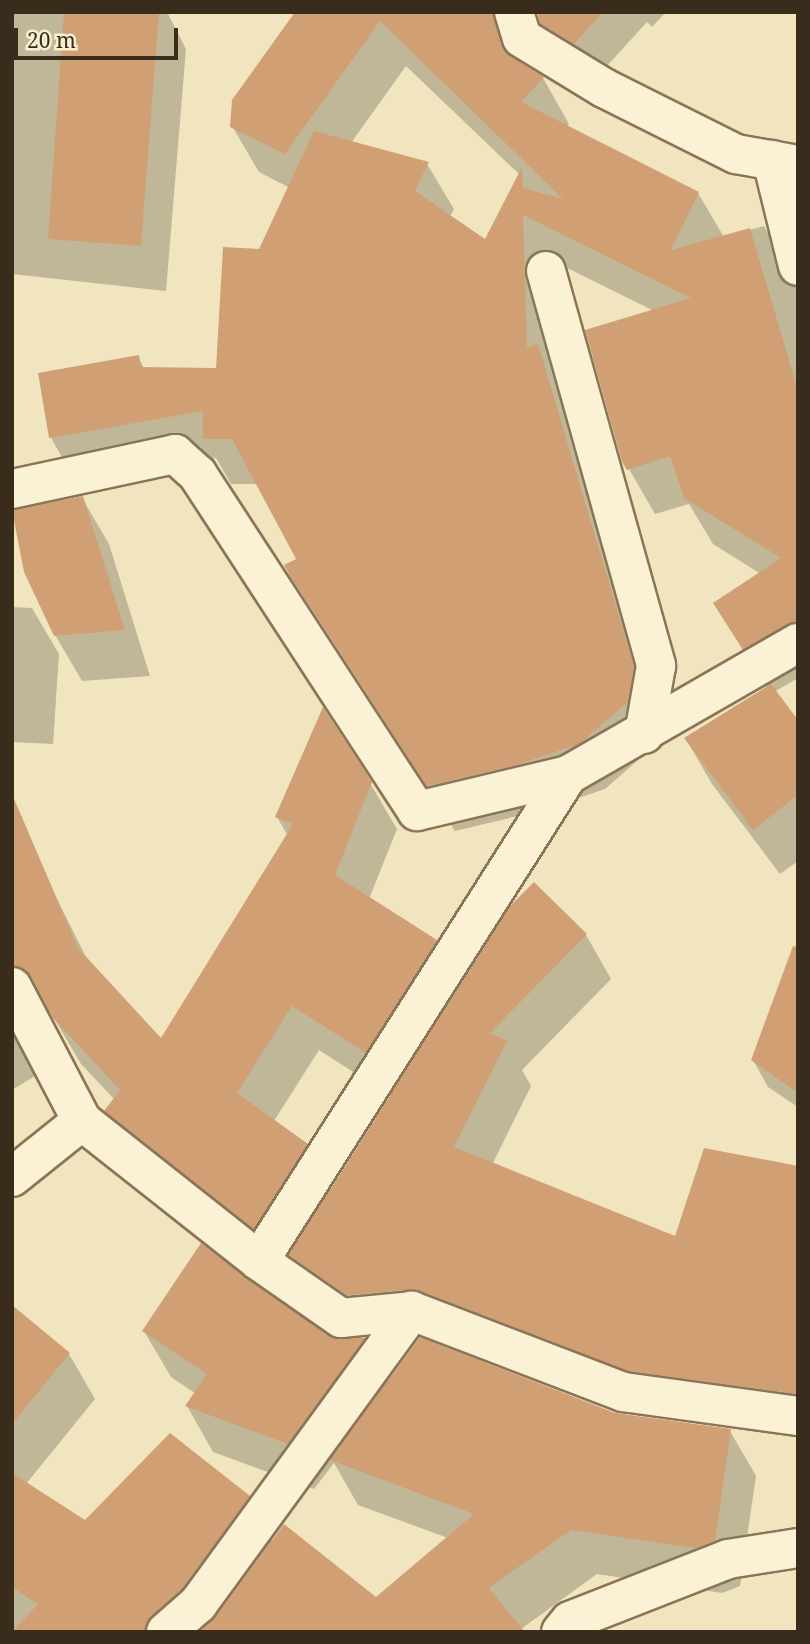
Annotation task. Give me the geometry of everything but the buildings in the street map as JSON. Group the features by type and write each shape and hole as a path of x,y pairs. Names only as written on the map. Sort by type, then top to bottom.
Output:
{"street":[{"path":"514,12 522,38 604,88 736,154 785,162 798,266"},
{"path":"546,271 656,666 644,734"},
{"path":"12,489 175,454 198,475 417,811 568,775 644,734 798,643"},
{"path":"260,1261 568,775"},
{"path":"12,987 82,1121 260,1261 341,1318 412,1311 623,1392 798,1416"},
{"path":"12,1177 82,1121"},
{"path":"166,1632 198,1604 412,1311"},
{"path":"576,1627 728,1559 798,1548"}]}
